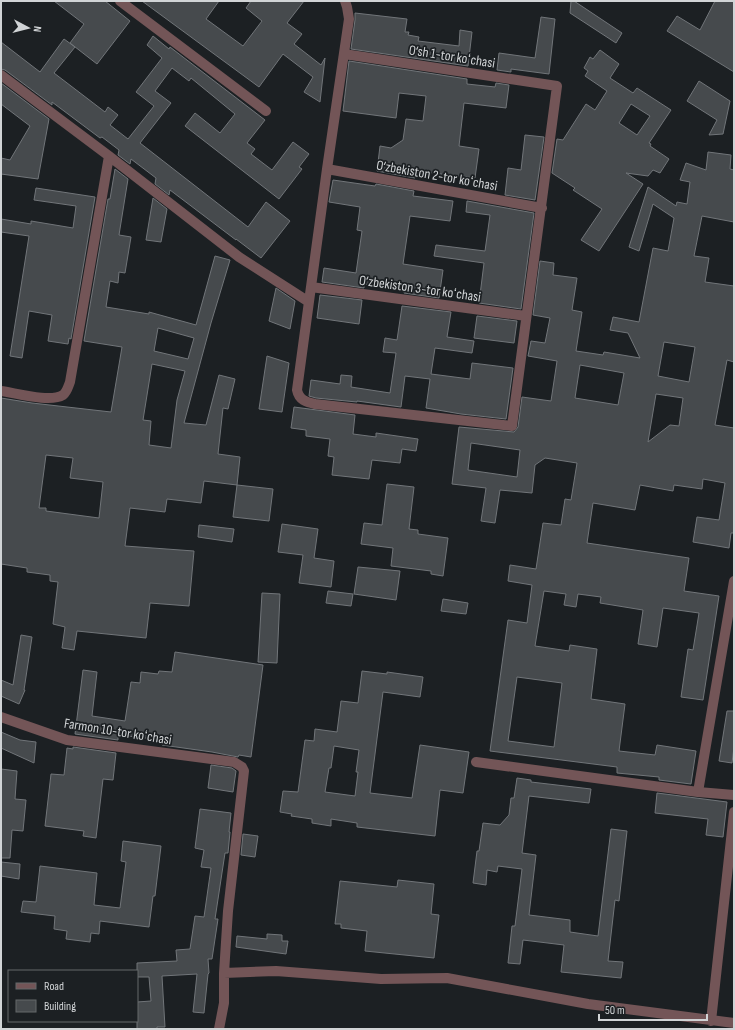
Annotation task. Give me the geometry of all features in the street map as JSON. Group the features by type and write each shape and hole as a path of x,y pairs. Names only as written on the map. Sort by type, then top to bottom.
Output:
{"street":[{"path":"120,1 266,111"},
{"path":"345,1 348,19 297,390 300,398 308,403 315,404 512,426 542,208"},
{"name":"O‘sh 1-tor koʻchasi","path":"344,54 557,86 542,208"},
{"path":"1,75 239,257 309,302"},
{"path":"1,390 48,398 58,397 64,394 67,390 70,382 108,156"},
{"name":"O‘zbekiston 2-tor koʻchasi","path":"327,169 542,208"},
{"name":"O‘zbekiston 3-tor koʻchasi","path":"311,287 526,316"},
{"path":"698,792 734,581"},
{"name":"Farmon 10-tor koʻchasi","path":"1,716 67,740 234,762 242,767 244,771 228,911 224,973"},
{"path":"476,762 698,792 734,795"},
{"path":"711,1021 734,812"},
{"path":"219,1029 224,1004 224,973 276,971 381,980 447,978 588,1004 734,1023"}],"building":[{"path":"54,1 105,1 130,21 97,64 70,43 84,24"},
{"path":"142,1 219,1 206,19 243,46 262,21 246,8 251,1 304,1 287,23 302,34 294,44 321,65 325,58 320,102 304,92 313,77 283,54 259,87"},
{"path":"571,1 574,1 622,33 616,43 570,13"},
{"path":"715,1 734,1 734,72 667,31 677,16 700,30"},
{"path":"355,13 407,19 405,32 409,32 408,35 419,37 418,41 459,46 460,30 472,32 468,66 351,49"},
{"path":"541,17 555,19 549,74 511,69 511,72 497,70 499,53 535,58"},
{"path":"153,36 169,49 170,47 265,120 247,143 255,149 251,154 272,170 293,142 309,154 299,167 302,169 279,199 185,126 195,113 220,133 235,114 191,78 189,81 172,68 155,91 171,103 140,143 248,227 266,202 290,221 261,258 170,190 169,195 155,184 156,178 131,159 130,164 118,155 119,150 102,137 100,138 52,102 52,105 5,70 1,69 1,42 40,72 64,39 75,47 54,73 105,112 108,107 118,115 110,125 128,139 154,106 136,92 162,58 147,45"},
{"path":"600,50 619,64 610,78 633,93 637,88 671,110 649,143 651,144 650,146 669,159 660,173 653,170 648,176 626,173 643,184 599,251 581,240 602,209 573,190 575,188 552,173 557,139 563,140 586,104 595,110 607,91 585,76 588,71 584,68 590,57 593,59","holes":["631,104 650,116 637,135 619,123"]},
{"path":"349,61 467,79 467,84 495,87 496,83 509,85 506,108 464,103 459,146 479,149 475,178 416,171 415,178 377,171 380,146 391,148 403,140 406,119 423,121 426,96 399,93 396,118 343,111"},
{"path":"699,81 730,101 723,134 709,135 717,120 687,101"},
{"path":"1,83 49,119 38,179 1,174 1,158 10,160 30,126 1,104"},
{"path":"525,135 544,137 535,200 505,195 508,168 521,170"},
{"path":"708,152 731,155 730,169 734,170 734,222 702,216 694,256 709,258 705,282 734,286 734,362 727,360 715,425 734,428 734,533 731,533 729,548 693,542 697,517 719,520 725,483 703,479 702,489 674,485 673,491 640,485 635,510 593,503 587,543 689,558 684,591 719,596 703,700 681,697 688,649 693,650 699,613 663,608 657,647 638,644 643,610 600,603 601,597 578,594 576,607 564,605 566,594 544,591 535,646 569,651 570,645 597,649 591,699 625,704 619,751 655,755 657,745 696,751 691,784 659,780 659,777 617,773 617,767 490,751 508,620 527,623 532,585 508,581 510,565 536,569 543,523 561,525 565,499 571,500 577,463 545,458 535,465 532,493 500,490 495,523 481,521 486,488 452,484 459,427 514,432 518,427 522,397 551,401 557,361 528,356 531,341 545,343 550,318 533,315 540,261 554,263 553,275 577,278 572,310 582,312 576,351 603,355 604,352 640,358 628,333 610,330 613,317 639,322 653,248 668,251 674,218 653,204 639,251 629,247 648,187 676,206 677,202 687,204 690,182 680,180 686,163 706,170","holes":["664,342 695,347 689,382 658,376","580,365 624,373 618,405 575,398","656,394 683,398 679,426 670,425 648,442","471,443 520,450 517,477 468,470","517,677 562,683 554,747 508,741"]},
{"path":"115,169 128,179 119,235 131,237 125,273 119,272 118,283 110,281 106,307 149,314 149,312 196,325 215,256 230,260 184,423 206,425 219,375 235,379 228,409 223,408 218,454 240,457 237,485 204,481 201,503 167,499 165,512 130,508 125,546 194,551 189,606 150,603 146,638 77,631 74,650 62,648 65,627 53,624 58,582 50,581 50,575 27,572 27,568 1,564 1,398 111,412 122,347 84,341 108,199 110,199","holes":["158,328 194,338 188,359 154,351","152,364 185,371 177,400 171,448 149,445 151,421 143,420","46,455 73,458 70,478 103,482 99,518 46,511 46,508 39,508"]},
{"path":"333,180 375,186 376,184 414,191 413,196 453,201 450,221 410,216 403,264 443,270 439,298 404,293 405,287 364,284 364,288 322,282 324,268 356,273 362,231 357,230 360,207 329,202"},
{"path":"36,188 95,197 71,339 69,338 68,344 48,341 52,315 29,311 22,358 10,356 29,236 1,232 1,219 31,224 31,221 73,228 76,206 34,200"},
{"path":"153,198 167,209 161,242 146,240"},
{"path":"467,201 534,213 521,309 479,303 484,263 434,256 436,245 485,251 490,215 466,212"},
{"path":"276,288 295,301 290,329 269,321"},
{"path":"320,295 362,300 359,324 317,318"},
{"path":"402,306 451,312 447,337 474,341 472,353 435,348 431,374 470,379 472,363 513,368 506,419 426,408 430,379 405,376 401,407 309,396 311,380 340,384 341,375 352,376 351,387 390,393 396,353 383,352 385,338 397,340"},
{"path":"477,316 517,321 514,343 474,338"},
{"path":"267,356 289,363 282,412 259,409"},
{"path":"294,407 355,415 353,434 376,437 376,433 418,439 416,451 402,449 400,463 372,460 369,479 332,475 334,457 328,456 330,439 306,436 306,430 291,428"},
{"path":"387,484 414,487 409,529 418,530 418,534 448,538 443,576 431,574 431,571 391,566 393,548 361,544 364,523 382,525"},
{"path":"237,485 273,489 269,521 233,517"},
{"path":"282,524 318,529 314,558 334,561 331,587 299,583 303,555 278,552"},
{"path":"199,525 234,529 232,542 198,537"},
{"path":"358,567 400,571 396,600 354,594"},
{"path":"328,591 353,594 351,606 326,603"},
{"path":"262,593 280,594 277,663 258,662"},
{"path":"443,599 468,603 466,614 441,611"},
{"path":"21,635 32,637 25,690 19,704 1,696 1,680 13,685"},
{"path":"175,652 263,665 251,757 239,755 238,757 162,745 163,740 118,735 118,740 75,734 83,670 97,672 92,716 125,721 131,682 140,683 141,672 158,674 159,671 172,672"},
{"path":"362,671 387,674 387,672 423,677 420,697 383,692 370,793 412,798 420,745 469,752 463,793 440,790 435,836 357,827 357,823 331,819 331,826 312,823 312,819 291,816 292,814 280,812 283,791 298,792 305,740 314,741 315,729 337,732 341,701 358,703","holes":["334,746 359,750 355,796 325,792 329,768 331,768"]},
{"path":"727,711 734,711 734,747 732,763 719,761"},
{"path":"1,732 20,740 36,742 34,763 1,748"},
{"path":"73,747 116,753 113,780 103,779 96,838 83,836 84,831 45,826 51,774 64,775 67,748 73,749"},
{"path":"211,765 232,768 236,771 233,792 208,788"},
{"path":"1,769 17,771 15,799 26,800 23,831 12,830 10,858 1,858"},
{"path":"517,778 531,780 531,782 591,789 589,803 529,796 522,853 536,855 529,915 570,920 570,932 598,936 611,829 627,831 619,901 615,900 608,961 623,962 621,978 561,972 564,945 523,940 520,964 508,963 512,926 515,926 522,869 498,866 497,872 487,870 486,885 473,883 477,851 479,851 483,823 500,825 509,815 511,798 514,798"},
{"path":"657,793 727,802 723,837 706,835 708,819 655,813"},
{"path":"200,809 231,813 228,853 225,853 215,919 218,919 212,959 208,959 209,973 204,1013 193,1012 197,974 162,976 165,1027 157,1027 157,1029 137,1029 138,1002 151,1001 149,977 138,977 137,963 177,961 176,950 190,949 195,916 204,917 211,868 201,867 204,850 195,848"},
{"path":"243,834 258,836 255,857 241,855"},
{"path":"123,841 161,846 155,896 153,896 149,927 100,921 99,934 91,933 90,942 66,939 67,931 54,929 55,916 21,912 23,901 36,902 40,866 97,873 94,905 120,908 126,862 121,861"},
{"path":"1,862 20,864 19,879 1,876"},
{"path":"398,880 434,884 431,914 439,915 434,958 365,951 367,931 341,928 341,924 335,924 340,881 397,887"},
{"path":"267,934 282,935 282,941 288,941 286,954 236,947 237,936 267,939"}]}
